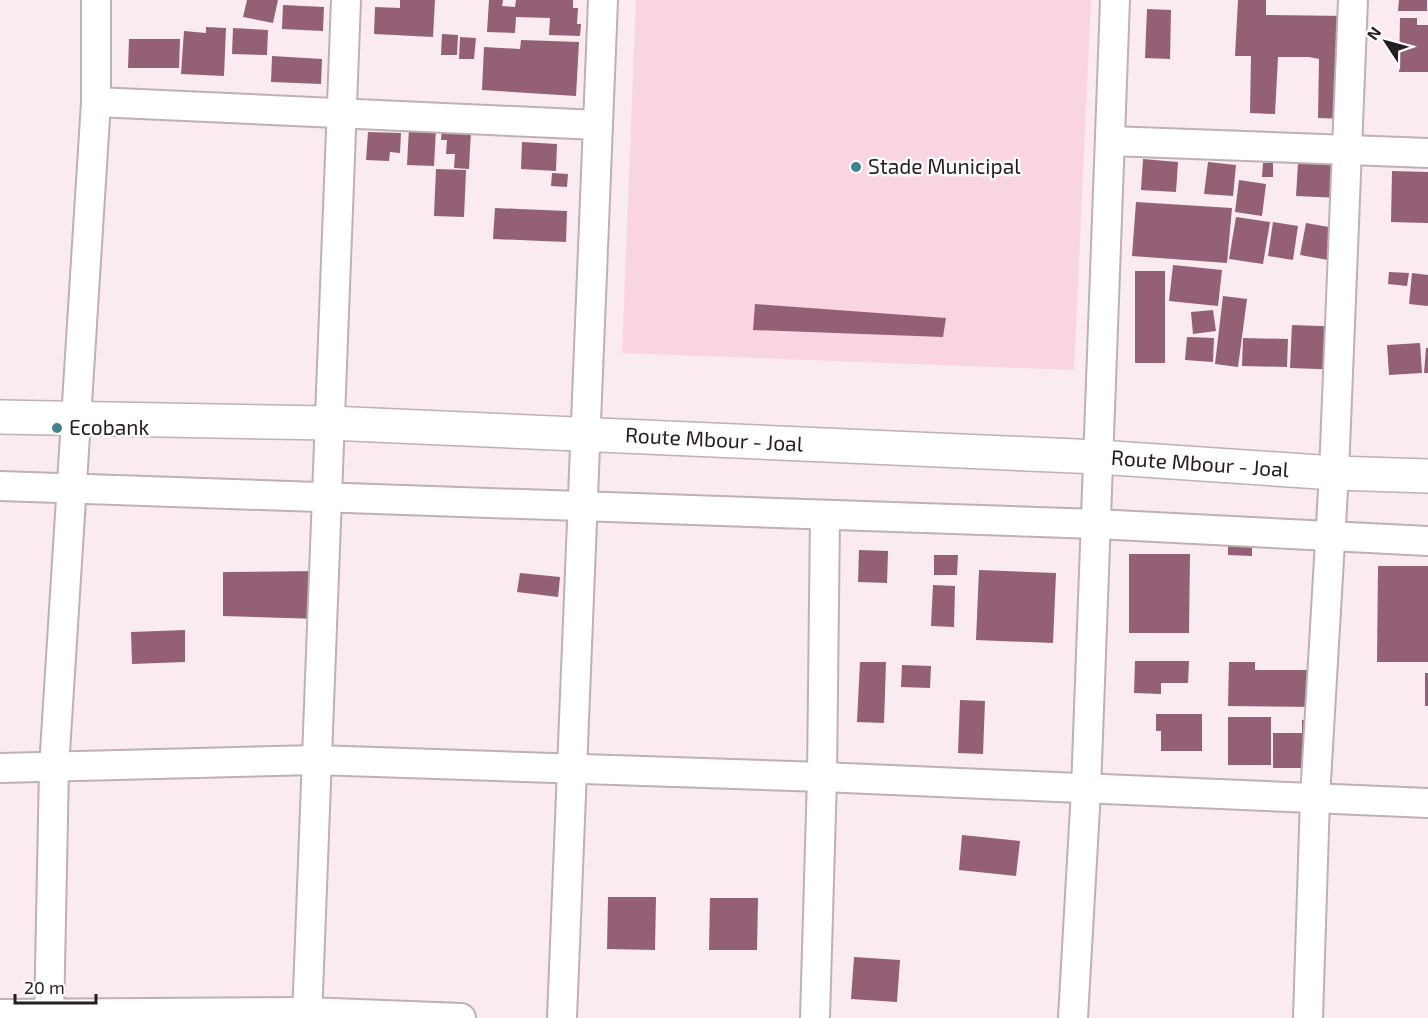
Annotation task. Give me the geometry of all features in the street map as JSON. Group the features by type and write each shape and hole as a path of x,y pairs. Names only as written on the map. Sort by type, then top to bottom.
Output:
{"main road":[{"name":"Route Mbour - Joal","path":"0,417 329,423 1098,457 1334,473 1428,476"}],"street":[{"path":"49,1017 54,768 72,488 74,417 96,102 96,0"},
{"path":"307,1015 346,0"},
{"path":"562,1018 603,0"},
{"path":"1073,1018 1086,790 1115,0"},
{"path":"1308,1018 1315,798 1334,473 1353,0"},
{"path":"96,102 598,125"},
{"path":"1110,141 1428,153"},
{"path":"0,486 1096,524 1428,541"},
{"path":"815,1018 822,777 825,515"},
{"path":"0,768 316,760 822,777 1428,803"},
{"path":"0,1014 49,1017 307,1015 460,1018"}],"shaded area":[{"name":"Stade Municipal","path":"636,0 1091,0 1074,370 622,353"}],"building":[{"path":"247,0 278,0 273,23 243,17"},
{"path":"400,0 435,0 433,37 374,34 375,7 400,8"},
{"path":"489,0 503,0 502,6 515,7 516,0 573,0 573,8 578,8 577,24 581,24 580,36 549,35 550,18 516,17 515,33 487,32"},
{"path":"1238,0 1266,0 1266,15 1348,16 1346,119 1318,118 1319,59 1309,57 1278,57 1275,114 1250,113 1251,56 1235,56"},
{"path":"1399,0 1427,0 1427,11 1398,11"},
{"path":"283,5 324,7 323,31 282,29"},
{"path":"1147,9 1171,10 1170,59 1145,58"},
{"path":"1400,18 1417,18 1417,25 1428,25 1428,72 1399,72"},
{"path":"206,27 226,28 224,76 181,74 184,31 206,33"},
{"path":"233,28 268,30 267,55 232,54"},
{"path":"442,34 458,35 457,55 441,55"},
{"path":"460,37 476,38 474,59 459,59"},
{"path":"129,39 180,39 179,68 128,68"},
{"path":"521,40 579,42 576,96 482,90 484,47 520,49"},
{"path":"272,56 322,59 321,84 271,82"},
{"path":"409,128 436,129 434,166 407,165"},
{"path":"442,128 471,130 469,169 454,168 455,154 446,154 447,140 441,140"},
{"path":"368,132 401,133 400,153 390,152 389,161 366,160"},
{"path":"522,142 557,144 556,171 521,169"},
{"path":"1143,159 1178,162 1176,192 1141,190"},
{"path":"1208,162 1236,165 1233,196 1204,194"},
{"path":"1263,163 1273,163 1273,177 1262,177"},
{"path":"1298,163 1343,166 1341,198 1296,196"},
{"path":"436,169 466,170 464,217 434,216"},
{"path":"1392,171 1428,172 1428,223 1391,222"},
{"path":"552,173 568,174 567,187 551,186"},
{"path":"1239,180 1266,184 1262,216 1235,212"},
{"path":"1136,202 1232,208 1227,263 1132,256"},
{"path":"495,208 567,211 566,242 493,239"},
{"path":"1236,217 1270,222 1263,264 1229,259"},
{"path":"1273,222 1298,226 1293,260 1268,256"},
{"path":"1306,223 1340,229 1334,261 1300,255"},
{"path":"1173,265 1222,270 1218,306 1169,301"},
{"path":"1135,271 1165,271 1165,363 1135,363"},
{"path":"1389,272 1409,273 1407,286 1388,284"},
{"path":"1412,273 1428,275 1428,306 1409,304"},
{"path":"1223,296 1247,299 1238,367 1215,364"},
{"path":"755,304 946,318 943,337 753,330"},
{"path":"1213,310 1216,331 1193,334 1191,312"},
{"path":"1292,325 1347,327 1346,370 1290,368"},
{"path":"1187,337 1214,338 1213,362 1185,360"},
{"path":"1243,338 1288,339 1287,367 1242,366"},
{"path":"1420,343 1422,373 1389,375 1387,345"},
{"path":"1426,348 1428,348 1428,373 1424,373"},
{"path":"1228,540 1252,540 1252,556 1228,555"},
{"path":"859,550 888,551 887,583 858,582"},
{"path":"1129,554 1190,554 1189,633 1129,633"},
{"path":"934,555 958,555 957,575 934,575"},
{"path":"1378,566 1428,566 1428,662 1377,662"},
{"path":"979,570 1056,573 1053,643 976,640"},
{"path":"319,571 320,619 223,616 223,572"},
{"path":"520,573 560,577 558,597 517,592"},
{"path":"933,585 955,586 954,627 931,626"},
{"path":"185,630 185,662 132,664 131,632"},
{"path":"1135,661 1189,661 1188,683 1161,683 1161,694 1134,693"},
{"path":"860,662 886,662 884,723 857,722"},
{"path":"1229,662 1255,662 1255,670 1317,670 1317,707 1228,706"},
{"path":"902,665 931,666 930,688 901,687"},
{"path":"1425,673 1428,673 1428,706 1425,706"},
{"path":"960,700 985,701 983,754 958,753"},
{"path":"1156,714 1202,714 1202,751 1161,751 1161,731 1156,731"},
{"path":"1228,717 1271,717 1271,765 1228,765"},
{"path":"1302,720 1314,721 1314,768 1273,768 1273,733 1302,733"},
{"path":"962,835 1020,841 1016,876 959,870"},
{"path":"608,897 656,897 655,950 607,949"},
{"path":"710,898 758,898 757,950 709,950"},
{"path":"854,957 900,960 897,1002 851,999"}],"place":[{"name":"Stade Municipal","path":"856,167"},
{"name":"Ecobank","path":"57,428"}]}
